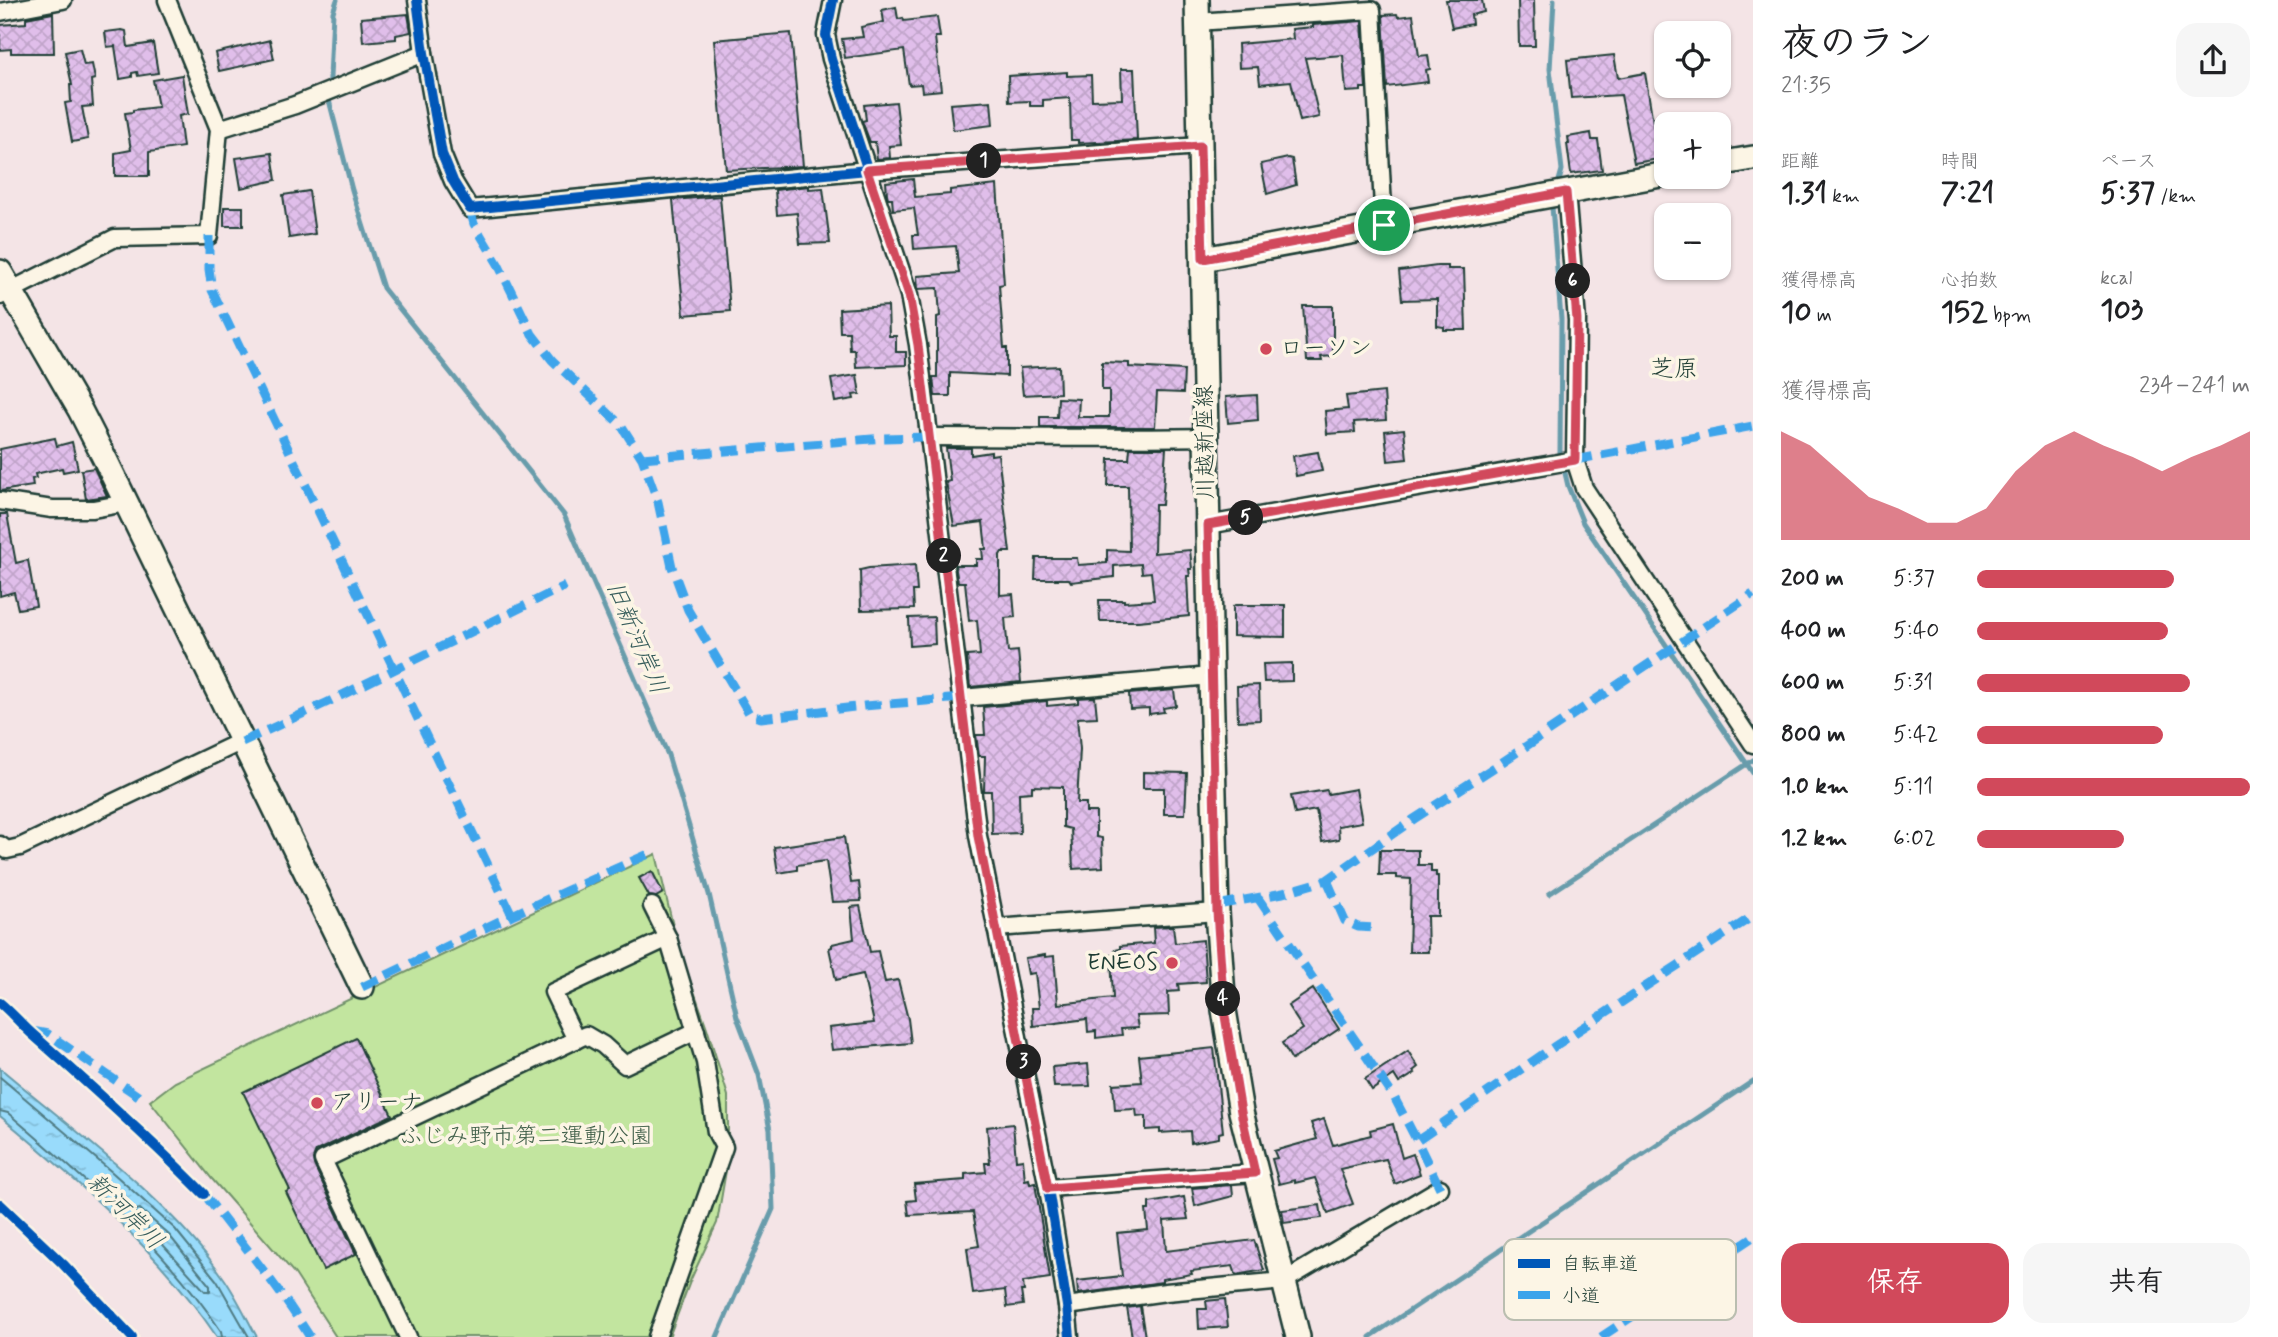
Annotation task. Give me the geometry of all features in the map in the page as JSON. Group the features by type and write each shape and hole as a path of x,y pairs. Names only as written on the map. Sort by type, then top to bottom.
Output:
{"main road":[{"name":"川越新座線","path":"1197,11 1217,912 1224,1010 1241,1112 1298,1337"},
{"path":"1731,162 1753,158"},
{"path":"1203,259 1654,176"},
{"path":"4,286 80,410 362,987"}],"street":[{"path":"0,12 63,0"},
{"path":"4,286 115,238 209,236 219,129 167,0"},
{"path":"417,0 442,154 453,181 470,209 867,170 1200,146"},
{"path":"834,0 827,35 831,59 909,295 918,345 978,836 1048,1188 1068,1306 1070,1337"},
{"path":"1197,11 1371,5 1384,225"},
{"path":"219,129 295,105 424,53"},
{"path":"1566,192 1577,320 1575,460 1590,499 1753,744"},
{"path":"928,438 1206,437"},
{"path":"1208,525 1575,460"},
{"path":"0,502 52,509 93,509 126,503"},
{"path":"962,698 1211,676"},
{"path":"0,845 7,850 20,847 242,741"},
{"path":"652,906 668,938 696,1031 705,1062 716,1132 724,1147 657,1337"},
{"path":"996,928 1217,912"},
{"path":"576,1040 553,992 668,938"},
{"path":"408,1337 323,1160 586,1035 603,1045 625,1065 696,1031"},
{"path":"1048,1188 1255,1173"},
{"path":"1068,1306 1166,1292 1284,1281 1440,1188"}],"green space":[{"name":"ふじみ野市第二運動公園","path":"656,854 677,943 728,1096 728,1159 717,1223 691,1279 669,1337 336,1337 295,1274 212,1179 150,1101 175,1082"}],"water":[{"name":"新河岸川","path":"0,1068 118,1166 175,1220 223,1277 257,1337 217,1337 170,1275 144,1247 88,1192 0,1116"}],"building":[{"path":"1446,0 1482,0 1484,12 1471,15 1472,24 1452,28"},
{"path":"1518,0 1534,0 1535,46 1519,46"},
{"path":"896,7 898,19 903,18 904,21 937,17 940,37 935,37 941,90 922,92 921,84 909,85 904,50 845,58 842,39 863,37 861,27 884,22 882,10"},
{"path":"53,13 54,53 11,53 11,49 0,50 0,25 26,23 26,18"},
{"path":"408,14 411,32 396,35 396,39 363,42 361,18"},
{"path":"1397,14 1398,17 1413,15 1419,56 1428,55 1428,82 1387,87 1383,15"},
{"path":"1362,21 1366,88 1346,92 1343,55 1305,58 1319,117 1300,121 1291,81 1260,84 1258,67 1239,68 1238,44 1293,39 1292,29"},
{"path":"126,31 128,47 153,43 158,73 138,76 137,72 132,73 132,77 120,79 115,46 107,47 105,32"},
{"path":"791,33 803,166 726,170 714,40"},
{"path":"270,40 274,59 219,71 215,53"},
{"path":"80,49 84,65 92,64 95,79 91,80 93,106 82,107 88,139 72,142 65,103 71,102 72,85 65,52"},
{"path":"1614,55 1618,78 1645,73 1654,128 1654,160 1634,163 1621,95 1571,98 1567,60"},
{"path":"1121,69 1134,69 1137,140 1078,143 1078,140 1071,140 1070,98 1043,100 1043,106 1030,106 1030,101 1009,102 1008,76 1067,72 1067,76 1091,75 1092,100 1122,99"},
{"path":"182,75 188,114 179,116 183,147 149,152 149,176 115,176 115,153 131,150 125,113 158,107 153,80"},
{"path":"991,101 993,125 953,130 950,104"},
{"path":"896,102 901,145 889,146 890,158 877,159 875,142 870,142 862,121 866,120 864,105"},
{"path":"1591,133 1592,140 1598,140 1602,170 1571,174 1568,137"},
{"path":"272,153 276,180 241,188 236,158"},
{"path":"1292,159 1296,185 1267,194 1261,164"},
{"path":"913,179 915,197 997,185 1004,284 999,285 1004,348 1007,348 1007,376 950,373 950,396 935,396 933,377 937,377 937,317 940,316 938,288 918,289 917,276 959,273 956,246 914,249 913,235 918,235 914,208 893,210 886,182"},
{"path":"809,186 809,189 823,188 830,243 800,244 797,213 777,215 775,190"},
{"path":"309,191 315,234 289,238 283,195"},
{"path":"720,196 730,311 684,315 673,200"},
{"path":"224,207 243,207 243,226 224,226"},
{"path":"1437,266 1464,269 1466,330 1444,330 1444,327 1437,326 1437,299 1402,300 1399,271"},
{"path":"888,306 889,336 896,336 896,352 906,352 906,365 856,367 855,350 850,350 849,332 840,332 839,309"},
{"path":"1303,306 1333,306 1333,356 1321,357 1322,361 1307,361"},
{"path":"1102,362 1129,363 1129,367 1184,370 1183,393 1157,392 1155,427 1040,427 1040,417 1057,417 1058,398 1079,399 1078,417 1109,417 1109,390 1102,390"},
{"path":"1059,366 1060,393 1023,395 1020,368"},
{"path":"857,375 860,394 853,395 854,399 835,402 831,379"},
{"path":"1384,392 1386,420 1354,422 1355,432 1327,434 1325,411 1348,409 1346,396"},
{"path":"1257,395 1258,420 1228,423 1226,397"},
{"path":"1404,429 1407,459 1388,461 1385,431"},
{"path":"55,438 57,446 72,442 78,469 63,472 62,468 35,474 36,478 32,479 33,486 0,491 0,449"},
{"path":"946,448 971,448 971,455 991,452 991,455 998,454 1010,552 1002,552 1000,555 1000,595 1013,594 1015,617 1005,618 1008,652 1018,651 1021,682 970,687 967,656 980,655 977,620 969,621 965,582 958,582 955,565 976,565 976,559 983,559 982,549 986,549 983,522 954,526 946,482 950,481"},
{"path":"1130,448 1166,448 1162,505 1155,505 1154,553 1190,550 1192,569 1189,569 1190,576 1187,576 1189,616 1138,621 1100,621 1099,600 1154,600 1151,572 1142,573 1141,564 1114,566 1114,577 1071,582 1069,579 1035,579 1036,558 1077,558 1078,565 1107,563 1107,550 1129,551 1128,486 1108,486 1109,459 1129,459"},
{"path":"1318,452 1322,471 1296,476 1293,456"},
{"path":"94,468 107,496 86,499 81,470"},
{"path":"0,514 7,514 16,563 28,560 36,606 18,609 14,592 0,596"},
{"path":"915,565 917,591 913,591 914,609 861,610 860,570"},
{"path":"1235,605 1285,605 1285,637 1233,636"},
{"path":"934,617 935,644 910,646 909,618"},
{"path":"1292,663 1292,681 1264,682 1263,664"},
{"path":"1259,685 1260,720 1238,721 1237,686"},
{"path":"1174,690 1176,706 1163,708 1164,712 1149,714 1149,708 1130,709 1129,694"},
{"path":"1095,697 1097,717 1077,718 1080,749 1077,803 1086,803 1086,812 1096,812 1096,837 1102,838 1103,867 1073,869 1071,829 1063,827 1063,787 1032,786 1032,792 1019,793 1020,833 992,834 991,791 984,791 985,756 979,756 976,735 985,735 983,707 1047,701 1047,706 1078,703 1078,698"},
{"path":"1143,772 1187,773 1185,814 1164,814 1164,788 1143,788"},
{"path":"1356,789 1362,822 1338,826 1339,839 1322,842 1316,810 1295,814 1291,796 1327,790 1328,794"},
{"path":"844,837 851,883 859,882 861,901 832,902 826,861 797,865 797,870 778,873 774,847"},
{"path":"1380,850 1418,850 1418,865 1431,865 1431,872 1436,872 1438,876 1438,916 1427,916 1428,952 1409,952 1411,879 1397,878 1397,875 1379,875"},
{"path":"652,871 663,893 656,897 649,896 639,878"},
{"path":"860,906 870,952 878,951 885,982 898,980 911,1043 832,1050 829,1028 874,1023 863,974 836,980 829,948 832,944 854,939 851,907"},
{"path":"1173,926 1175,943 1203,940 1206,982 1178,984 1179,991 1168,992 1169,1015 1136,1016 1138,1028 1121,1029 1122,1035 1096,1038 1096,1031 1088,1032 1087,1019 1033,1026 1032,1008 1039,1008 1035,973 1028,974 1025,958 1054,956 1058,1004 1113,998 1111,955 1116,954 1115,950 1120,949 1120,946 1154,943 1153,927"},
{"path":"1313,989 1339,1029 1292,1060 1282,1043 1303,1029 1288,1006"},
{"name":"アリーナ","path":"356,1038 392,1115 316,1151 314,1165 356,1254 323,1270 286,1192 290,1190 243,1092"},
{"path":"1214,1048 1223,1132 1219,1133 1219,1138 1191,1143 1190,1131 1160,1133 1160,1129 1146,1130 1146,1116 1137,1117 1136,1109 1115,1110 1113,1084 1142,1082 1139,1056"},
{"path":"1408,1051 1418,1067 1413,1071 1415,1073 1399,1083 1394,1075 1372,1090 1365,1079"},
{"path":"1088,1064 1090,1086 1054,1087 1052,1067"},
{"path":"1324,1119 1333,1145 1371,1135 1370,1130 1393,1124 1402,1158 1413,1154 1420,1174 1395,1184 1386,1159 1340,1169 1353,1204 1328,1213 1315,1178 1279,1184 1272,1159 1277,1158 1274,1151 1317,1139 1311,1123"},
{"path":"1013,1124 1016,1160 1023,1159 1025,1180 1029,1179 1030,1184 1035,1183 1050,1278 1023,1282 1023,1305 1007,1307 1005,1290 973,1294 967,1248 979,1246 973,1212 909,1215 907,1201 916,1200 914,1184 965,1180 965,1174 986,1172 985,1163 990,1163 987,1127"},
{"path":"1232,1185 1233,1196 1195,1206 1192,1188"},
{"path":"1184,1197 1188,1219 1164,1221 1166,1251 1254,1240 1264,1270 1236,1275 1233,1266 1191,1271 1192,1274 1162,1279 1162,1282 1078,1294 1077,1281 1122,1276 1117,1233 1148,1230 1146,1210 1149,1210 1149,1203"},
{"path":"1320,1205 1322,1218 1284,1223 1282,1210"},
{"path":"1225,1299 1228,1327 1199,1329 1198,1309 1207,1309 1206,1301"},
{"path":"1140,1306 1145,1337 1132,1337 1127,1308"}],"waterway":[{"name":"旧新河岸川","path":"337,0 333,12 329,100 352,190 383,288 564,515 668,755 709,894 737,1017 759,1075 770,1130 773,1209 717,1337"},
{"path":"1554,0 1550,69 1562,170 1557,188"},
{"path":"1554,201 1552,207 1561,319 1560,452 1568,486 1583,523 1753,773"},
{"path":"1549,894 1753,760"},
{"path":"1517,1239 1753,1081"},
{"path":"1370,1337 1504,1247"}],"marked path":[{"path":"470,209 474,224 498,264 532,334 552,360 621,425 642,458 658,502 672,567 688,610 750,715 761,718 962,698"},
{"path":"209,236 212,290 512,915"},
{"path":"1575,460 1753,426"},
{"path":"642,458 883,438 928,437"},
{"path":"242,742 565,586"},
{"path":"1217,905 1283,893 1327,880 1414,819 1753,594"},
{"path":"362,987 512,915 653,852"},
{"path":"1327,880 1345,921 1358,927 1377,928"},
{"path":"1258,898 1394,1097 1417,1141"},
{"path":"1440,1188 1417,1141 1555,1046 1753,916"},
{"path":"32,1031 48,1034 144,1100"},
{"path":"204,1194 272,1282 310,1337"},
{"path":"1736,1248 1753,1237"},
{"path":"1601,1337 1627,1320"}],"cycle path":[{"path":"417,0 442,154 453,181 470,209 867,170 1200,146"},
{"path":"833,0 826,35 831,59 909,295 918,345 978,836 1048,1188 1070,1337"},
{"path":"0,1003 204,1194"},
{"path":"0,1204 63,1264 132,1337"}],"place":[{"name":"ローソン","path":"1266,349"},
{"name":"ENEOS","path":"1172,963"},
{"name":"アリーナ","path":"317,1103"}],"district":[{"name":"芝原","path":"1674,369"}],"route":[{"path":"1200,146 1203,259 1384,225 1566,192 1577,320 1575,460 1208,525 1217,912 1224,1010 1231,1060 1255,1173 1048,1188 978,836 918,345 909,295 867,170 1200,146"}]}
